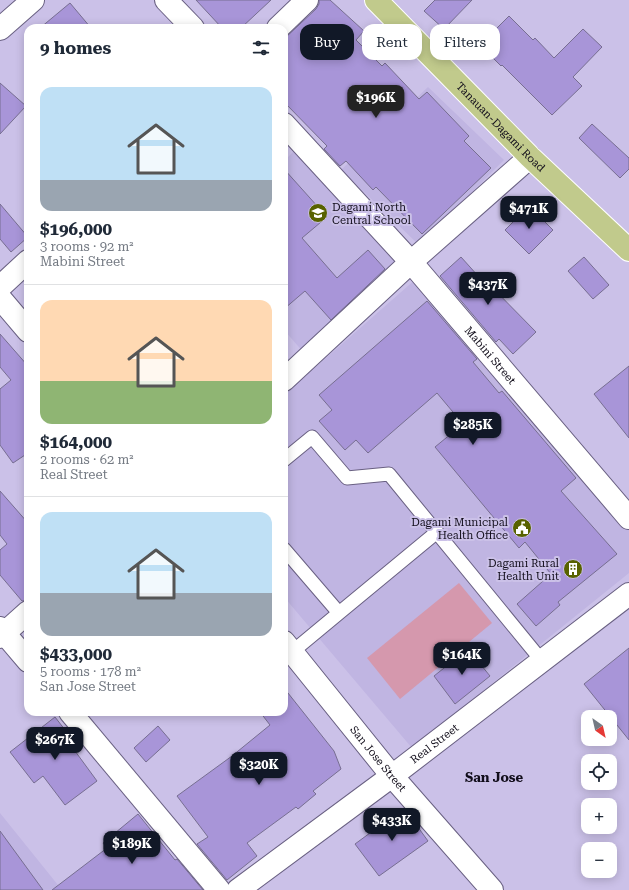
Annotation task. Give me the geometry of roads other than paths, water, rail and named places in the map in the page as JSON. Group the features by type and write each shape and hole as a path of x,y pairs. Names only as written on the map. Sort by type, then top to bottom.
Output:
{"main road":[{"name":"Tanauan-Dagami Road","path":"376,0 530,157 629,250"}],"street":[{"path":"0,29 33,0"},
{"path":"166,0 189,24"},
{"path":"282,24 307,0"},
{"name":"Mabini Street","path":"288,128 411,262 629,518"},
{"path":"288,376 411,262 530,157"},
{"path":"0,287 24,265"},
{"path":"0,298 24,326"},
{"name":"Real Street","path":"238,890 392,776 629,594"},
{"path":"24,615 1,633 24,657"},
{"name":"San Jose Street","path":"288,647 392,776 492,890"},
{"path":"73,716 219,890"}],"lane":[{"path":"288,457 312,437 347,478 389,474 542,661"},
{"path":"288,647 340,613 437,532"},
{"path":"288,554 340,613"}],"place":[{"name":"Dagami North Central School","path":"318,213"},
{"name":"Dagami Municipal Health Office","path":"522,528"},
{"name":"Dagami Rural Health Unit","path":"573,569"}],"district":[{"name":"San Jose","path":"494,777"}]}
